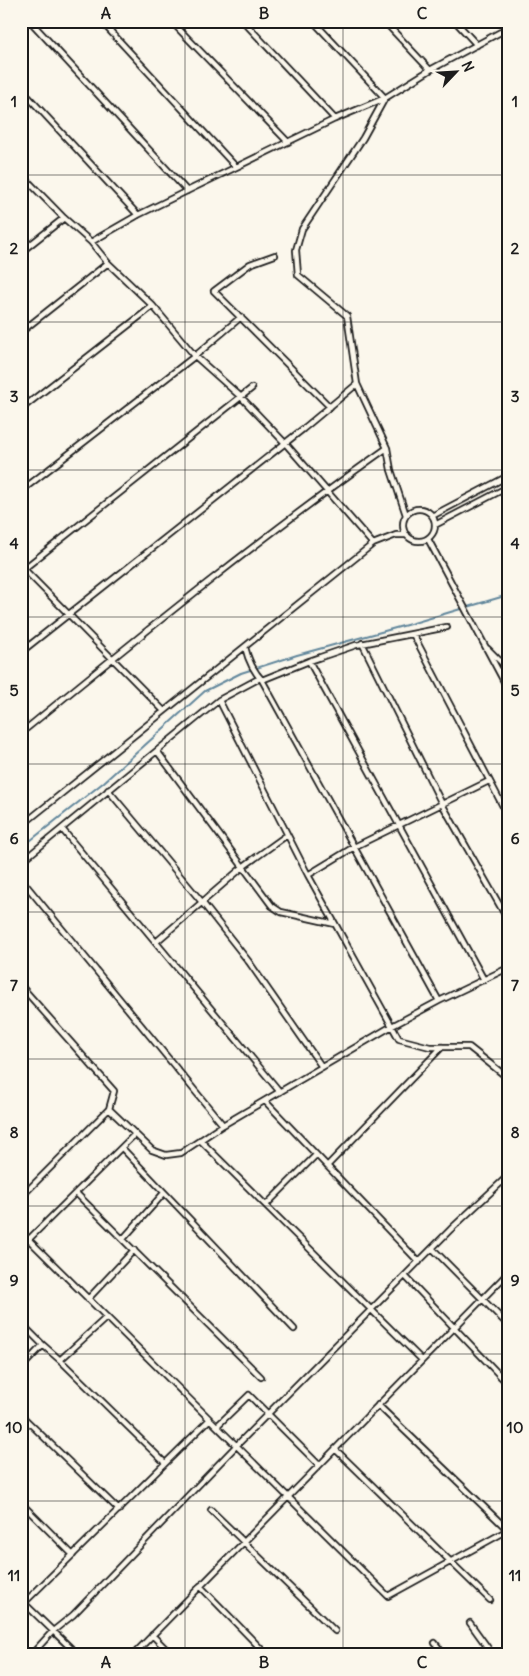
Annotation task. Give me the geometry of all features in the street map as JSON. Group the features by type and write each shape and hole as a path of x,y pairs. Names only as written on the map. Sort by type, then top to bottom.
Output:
{"street":[{"path":"30,21 186,191"},
{"path":"101,21 236,167"},
{"path":"171,21 288,142"},
{"path":"243,21 335,119"},
{"path":"313,21 385,98"},
{"path":"384,21 430,70"},
{"path":"455,21 477,45"},
{"path":"91,242 138,215 186,191 335,119 385,98 430,70 508,28"},
{"path":"21,89 138,215"},
{"path":"385,98 363,138 302,229 296,250 298,275 347,316 357,384 386,448 391,470 406,515 403,524 407,536"},
{"path":"21,174 153,306 195,356 241,397 285,443 373,544"},
{"path":"21,252 64,218"},
{"path":"275,254 250,264 214,291 330,407"},
{"path":"21,332 108,263"},
{"path":"21,409 153,306"},
{"path":"21,491 195,356 241,317"},
{"path":"21,652 357,384"},
{"path":"163,710 22,569 252,388"},
{"path":"21,733 326,491 386,448"},
{"path":"432,516 508,476"},
{"path":"435,525 508,487"},
{"path":"21,826 163,710 373,544 396,535 407,536 415,541 428,539 435,525 432,516 425,510 418,509 406,515"},
{"path":"428,539 508,689"},
{"path":"21,862 219,700 260,677 362,643 447,627"},
{"path":"413,634 508,816"},
{"path":"362,643 442,804 508,920"},
{"path":"245,646 248,658 439,1001"},
{"path":"485,646 508,669"},
{"path":"309,660 484,980"},
{"path":"219,700 308,875 399,1039 430,1047 469,1047 508,1078"},
{"path":"157,751 272,906 281,912 335,924"},
{"path":"308,875 354,848 489,781"},
{"path":"108,790 202,902 249,962 322,1067"},
{"path":"62,829 280,1092"},
{"path":"156,942 244,866 287,835"},
{"path":"21,879 224,1125"},
{"path":"109,1109 152,1150 166,1155 181,1153 265,1100 392,1026 508,968"},
{"path":"21,986 114,1091 109,1109 21,1198"},
{"path":"326,1166 442,1047"},
{"path":"265,1100 419,1262"},
{"path":"21,1247 135,1134"},
{"path":"200,1140 422,1360"},
{"path":"122,1148 294,1330"},
{"path":"266,1205 316,1155"},
{"path":"32,1655 52,1631 73,1615 237,1445 432,1248 508,1176"},
{"path":"76,1193 261,1377"},
{"path":"123,1239 164,1193"},
{"path":"21,1232 388,1596 508,1530 378,1405"},
{"path":"432,1248 508,1325"},
{"path":"88,1299 134,1250"},
{"path":"133,1655 508,1273"},
{"path":"405,1276 508,1384"},
{"path":"60,1360 107,1318"},
{"path":"22,1324 165,1464"},
{"path":"21,1368 43,1346"},
{"path":"501,1377 508,1370"},
{"path":"217,1426 249,1395 319,1465"},
{"path":"21,1415 118,1510"},
{"path":"78,1655 23,1601 73,1555 209,1420"},
{"path":"335,1449 490,1600"},
{"path":"21,1503 73,1555"},
{"path":"211,1510 334,1631"},
{"path":"200,1586 267,1655"},
{"path":"470,1623 494,1655"},
{"path":"152,1635 172,1655"},
{"path":"435,1642 444,1655"}],"waterway":[{"path":"21,848 104,782 205,691 241,673 297,655 508,595"}]}
